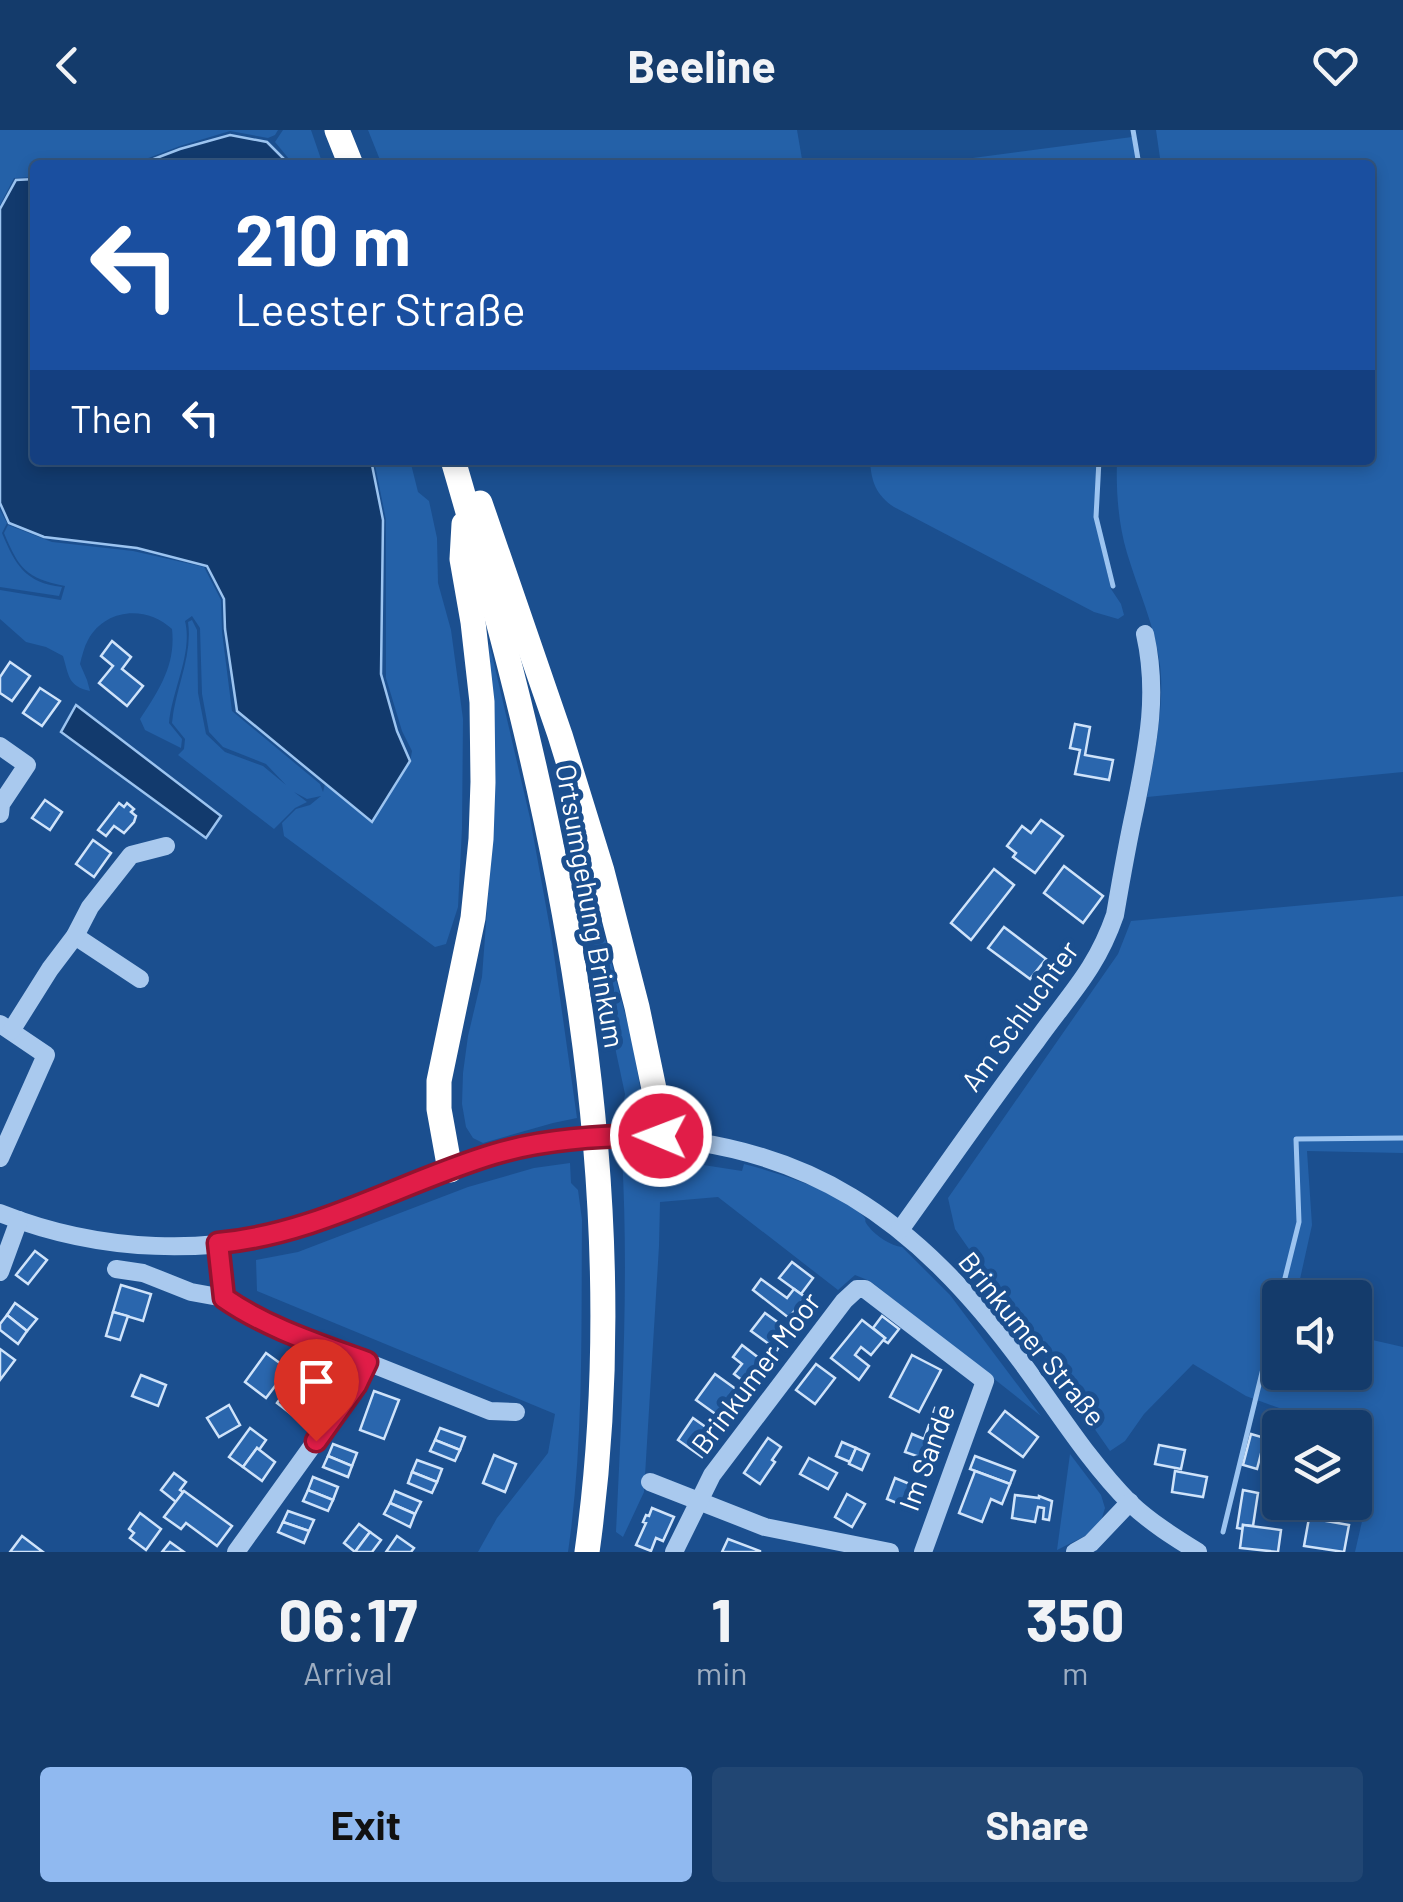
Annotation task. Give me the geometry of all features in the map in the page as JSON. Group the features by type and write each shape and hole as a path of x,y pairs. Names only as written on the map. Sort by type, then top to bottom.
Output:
{"highway":[{"path":"337,130 349,160"},
{"name":"Ortsumgehung Brinkum","path":"455,465 518,692 543,803 573,954 592,1092 603,1239 602,1382 596,1494 587,1552"},
{"path":"457,465 484,509 602,871 637,1007 661,1136"},
{"path":"450,1170 439,1109 439,1080 473,918 484,782 482,702 462,559 466,504"}],"street":[{"name":"Am Schluchter","path":"900,1230 1087,975 1106,940 1114,915 1153,701 1146,634"},
{"path":"0,746 27,765 2,804 0,814"},
{"path":"0,1158 46,1055 5,1028 131,854 166,846"},
{"path":"75,936 140,979"},
{"name":"Brinkumer Straße","path":"0,1213 106,1242 166,1246 246,1241 309,1225 513,1149 623,1136 661,1136 730,1148 801,1170 859,1200 928,1254 983,1311 1100,1469 1158,1526 1198,1552"},
{"path":"0,1272 19,1220"},
{"path":"218,1243 224,1298"},
{"path":"116,1269 143,1273 191,1292 224,1298 247,1314 294,1335 490,1411 516,1412"},
{"name":"Brinkumer Moor","path":"674,1552 712,1475 858,1289 867,1290 985,1381"},
{"path":"236,1552 356,1385 367,1362"},
{"name":"Im Sande","path":"923,1552 985,1381"},
{"path":"650,1482 765,1528 890,1552"},
{"path":"1075,1552 1092,1542 1130,1502"}],"shaded area":[{"path":"0,130 278,130 268,138 230,131 143,160 30,160 30,177 14,178 0,205"},
{"path":"283,130 311,130 321,160 290,160 275,142"},
{"path":"368,130 797,130 802,160 380,160"},
{"path":"1156,130 1403,130 1403,772 1147,797 1160,714 1160,665 1122,530 1117,465 1375,465 1375,160 1160,160"},
{"path":"230,135 267,142 285,160 151,160"},
{"path":"1132,137 1136,160 958,160"},
{"path":"30,179 30,465 372,465 383,520 381,674 410,761 372,822 237,711 224,599 207,566 137,548 44,537 9,523 0,503 0,209 16,180"},
{"path":"375,465 411,465 418,492 429,501 437,538 438,583 451,630 463,719 458,907 446,944 435,947 284,836 282,823 296,809 321,796 307,799 294,792 307,802 295,808 274,829 178,755 184,749 185,739 172,723 188,647 188,622 192,620 197,630 198,693 206,734 225,752 263,766 286,785 266,764 223,747 209,732 202,694 200,628 192,616 185,621 184,659 169,723 182,739 181,748 145,730 140,719 169,666 172,629 162,621 127,613 95,629 80,664 90,691 73,683 63,656 26,642 0,619 0,590 61,600 65,586 26,570 4,533 8,525 52,542 133,551 204,567 221,600 232,711 320,784 323,792 325,784 372,822 410,762 412,751 386,678 386,520"},
{"path":"871,465 1097,465 1094,516 1111,589 1124,615 1118,619 1094,612 894,507 883,498"},
{"path":"0,510 7,523 2,533 17,563 39,581 62,587 59,596 0,587"},
{"path":"489,642 530,818 577,1118 483,1143 473,1138 466,1127 462,1104 468,1036 482,977 494,816"},
{"path":"76,705 221,816 206,838 61,732"},
{"path":"565,801 570,806 632,1040 645,1117 638,1123 628,1125 621,1120 625,1094"},
{"path":"1403,896 1403,1153 1307,1151 1312,1225 1300,1280 1262,1280 1262,1390 1372,1390 1372,1340 1403,1347 1403,1552 1355,1552 1362,1520 1372,1520 1372,1410 1282,1410 1246,1396 1193,1364 1144,1414 1125,1441 1110,1451 955,1229 948,1198 1118,954 1131,921"},
{"path":"622,1155 742,1171 744,1164 805,1183 850,1205 864,1216 876,1234 902,1247 950,1295 1041,1416 870,1281 855,1275 838,1290 718,1197 660,1202 644,1492 623,1537 616,1532 625,1296"},
{"path":"570,1163 571,1183 578,1190 582,1220 582,1303 579,1428 568,1552 478,1552 497,1518 548,1453 555,1414 257,1291 256,1260 298,1252 468,1187 534,1168"},
{"path":"1070,1454 1101,1495 1105,1508 1101,1521 1087,1535 1057,1550"}],"building":[{"path":"112,641 131,657 122,669 143,686 127,706 99,683 113,666 101,656"},
{"path":"10,662 30,676 12,701 0,693 0,677"},
{"path":"40,688 60,701 42,726 23,713"},
{"path":"1075,724 1090,727 1085,755 1113,760 1109,780 1075,774 1080,750 1070,748"},
{"path":"45,800 62,812 50,830 32,818"},
{"path":"119,803 134,809 134,822 124,833 114,826 106,836 98,830"},
{"path":"1041,820 1063,836 1035,873 1013,857 1016,853 1007,846 1022,826 1031,833"},
{"path":"93,840 111,853 94,877 76,864"},
{"path":"1064,866 1103,896 1083,923 1044,893"},
{"path":"994,869 1014,885 971,940 951,923"},
{"path":"1004,927 1046,959 1030,979 988,948"},
{"path":"35,1251 47,1260 28,1284 16,1275"},
{"path":"792,1262 813,1278 801,1294 779,1278"},
{"path":"761,1279 787,1298 794,1289 805,1297 789,1318 753,1290"},
{"path":"121,1285 151,1294 143,1321 113,1312"},
{"path":"15,1303 37,1319 27,1331 7,1315"},
{"path":"113,1312 128,1316 120,1340 106,1336"},
{"path":"765,1313 790,1331 777,1350 751,1331"},
{"path":"7,1315 27,1331 18,1344 0,1330"},
{"path":"882,1316 899,1329 888,1343 873,1328"},
{"path":"862,1320 885,1338 871,1355 861,1347 855,1355 869,1366 859,1380 831,1358"},
{"path":"742,1345 768,1365 751,1387 734,1374 742,1364 733,1357"},
{"path":"0,1349 15,1360 0,1380"},
{"path":"266,1353 288,1369 266,1398 245,1382"},
{"path":"912,1355 941,1370 919,1412 890,1397"},
{"path":"816,1364 835,1378 815,1404 796,1390"},
{"path":"311,1365 326,1376 314,1392 321,1398 308,1415 301,1410 295,1417 277,1403 295,1378 299,1381"},
{"path":"715,1374 747,1397 728,1423 696,1400"},
{"path":"141,1375 166,1385 158,1406 132,1396"},
{"path":"374,1391 399,1400 384,1439 360,1430"},
{"path":"229,1405 240,1425 219,1437 207,1418"},
{"path":"935,1408 951,1414 934,1462 905,1452 912,1434 924,1439"},
{"path":"1005,1411 1038,1437 1023,1457 989,1432"},
{"path":"693,1418 717,1435 702,1457 678,1440"},
{"path":"250,1428 266,1440 243,1467 229,1457"},
{"path":"440,1428 465,1437 460,1450 435,1440"},
{"path":"1251,1434 1262,1437 1257,1469 1243,1465"},
{"path":"768,1438 781,1447 760,1484 744,1473"},
{"path":"435,1440 460,1450 455,1461 430,1451"},
{"path":"842,1442 856,1448 850,1462 836,1456"},
{"path":"333,1444 357,1453 352,1466 328,1456"},
{"path":"1159,1445 1185,1450 1181,1469 1155,1464"},
{"path":"257,1448 275,1462 262,1481 243,1467"},
{"path":"856,1448 869,1454 862,1470 849,1464"},
{"path":"494,1455 516,1464 505,1492 483,1483"},
{"path":"328,1456 352,1466 348,1477 323,1467"},
{"path":"975,1456 1015,1471 1010,1484 970,1469"},
{"path":"809,1458 837,1473 828,1489 800,1474"},
{"path":"417,1460 442,1469 437,1482 412,1472"},
{"path":"975,1471 1010,1484 1002,1504 991,1499 982,1522 959,1513"},
{"path":"1175,1471 1207,1477 1203,1497 1172,1492"},
{"path":"412,1472 437,1482 432,1493 408,1483"},
{"path":"174,1473 186,1482 176,1502 161,1490"},
{"path":"313,1477 338,1487 333,1500 308,1490"},
{"path":"895,1478 922,1489 914,1510 887,1499"},
{"path":"308,1490 333,1500 328,1511 303,1501"},
{"path":"1243,1490 1258,1493 1253,1526 1243,1525 1243,1529 1237,1528"},
{"path":"184,1491 232,1526 217,1546 186,1523 181,1529 164,1517"},
{"path":"395,1491 421,1502 415,1514 390,1503"},
{"path":"847,1494 865,1504 852,1527 835,1517"},
{"path":"1015,1495 1052,1501 1049,1520 1043,1519 1044,1508 1038,1507 1035,1522 1012,1518"},
{"path":"390,1503 415,1514 410,1527 384,1514"},
{"path":"652,1508 674,1517 663,1541 656,1538 651,1551 636,1545"},
{"path":"288,1511 314,1520 309,1531 283,1522"},
{"path":"140,1513 161,1529 146,1550 130,1538 134,1533 129,1529"},
{"path":"1309,1520 1349,1525 1344,1552 1304,1546"},
{"path":"283,1522 309,1531 304,1543 278,1532"},
{"path":"359,1524 370,1532 355,1552 344,1543"},
{"path":"1243,1525 1281,1530 1278,1552 1240,1548"},
{"path":"370,1532 381,1540 372,1552 355,1552"},
{"path":"22,1536 43,1552 10,1552"},
{"path":"397,1536 414,1548 411,1552 386,1552"},
{"path":"728,1539 760,1551 760,1552 722,1552"},
{"path":"170,1542 184,1552 162,1552"}],"waterway":[{"path":"1133,130 1138,160"},
{"path":"1099,465 1096,517 1113,586"},
{"path":"1284,1280 1299,1222 1296,1139 1403,1138"},
{"path":"1223,1532 1262,1373"}],"route":[{"path":"316,1441 356,1385 367,1362 247,1314 224,1298 218,1243 246,1241 309,1225 513,1149 598,1136 661,1136"}]}
